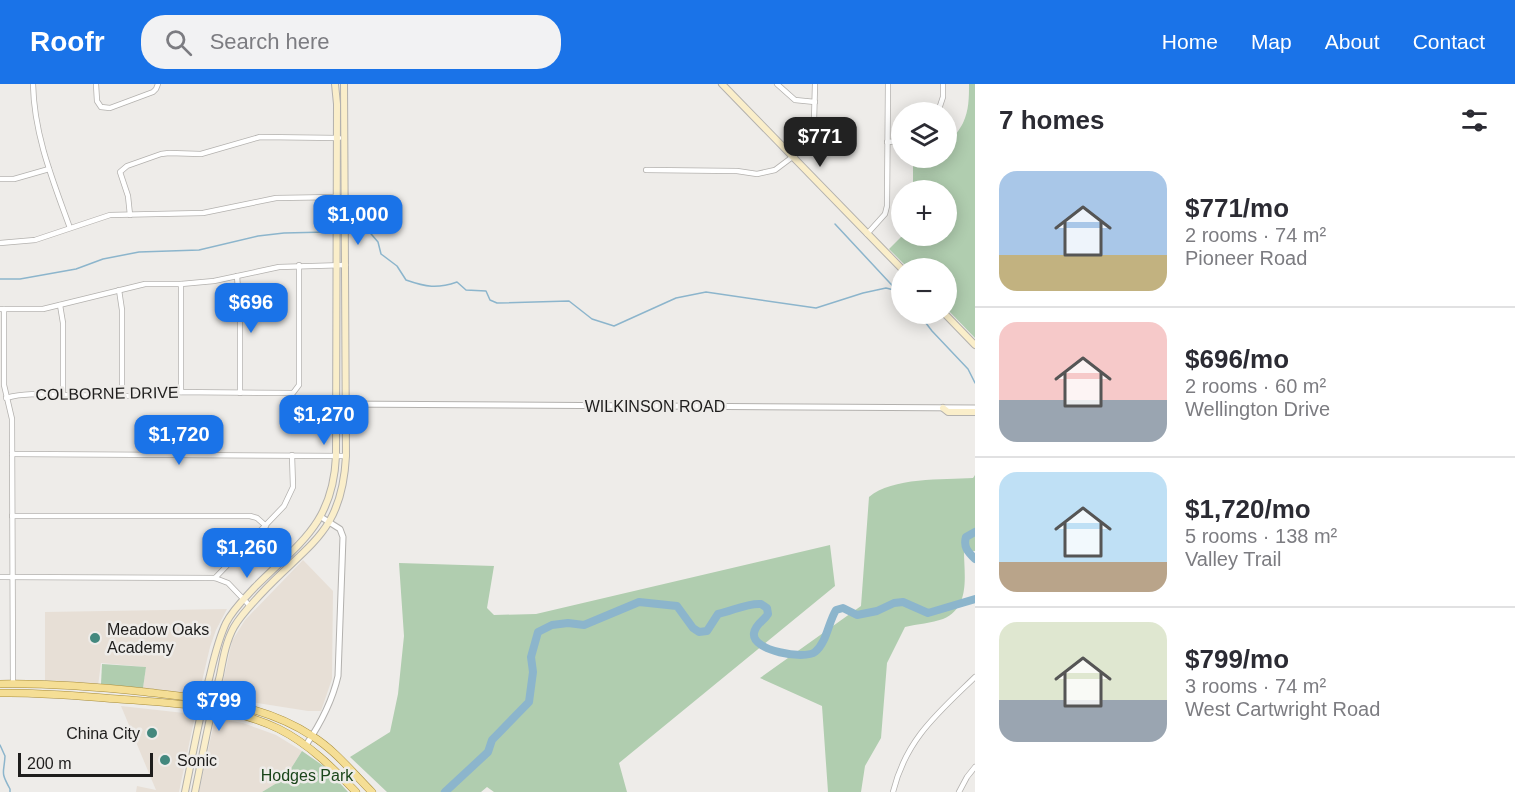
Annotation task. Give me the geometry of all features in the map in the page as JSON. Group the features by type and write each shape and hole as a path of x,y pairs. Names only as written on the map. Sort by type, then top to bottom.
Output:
{"main road":[{"path":"185,792 202,707 227,621 244,599 296,548 321,517 334,484 337,139 335,84"},
{"path":"195,792 212,708 231,632 250,606 273,581 309,549 330,522 343,490 346,456 344,84"},
{"path":"722,84 891,258"},
{"path":"955,324 975,345"},
{"path":"943,408 948,412 974,410"},
{"path":"0,684 50,684 214,700 264,714 312,736 345,764 372,792"},
{"path":"0,693 119,699 212,708 257,720 279,729 306,745 356,792"},
{"path":"119,699 144,699 148,693"}],"street":[{"path":"33,84 39,139 70,228"},
{"path":"96,84 97,101 101,107 110,108 153,92 158,84"},
{"path":"777,84 795,99 815,102"},
{"path":"646,170 766,173 775,170 800,152 809,139 814,122 815,84"},
{"path":"867,234 885,214 887,206 888,84"},
{"path":"941,102 943,84"},
{"path":"130,215 128,196 120,172 127,166 169,153 201,154 260,137 337,139 345,136"},
{"path":"0,179 14,179 49,169"},
{"path":"0,243 35,240 110,215 203,213 276,198 346,197"},
{"name":"COLBORNE DRIVE","path":"6,398 26,394 122,395 181,392 289,394 297,390 299,385 299,265"},
{"path":"15,693 13,683 12,419 4,385 2,309 43,309 145,284 181,284 279,267 346,266"},
{"path":"237,276 240,315 240,393"},
{"path":"181,284 181,392"},
{"path":"119,290 122,310 122,395"},
{"path":"60,305 63,323 63,395"},
{"name":"WILKINSON ROAD","path":"336,404 943,408"},
{"path":"12,454 346,456"},
{"path":"215,578 284,506 292,487 292,455"},
{"path":"12,516 250,516 257,518 266,526"},
{"path":"306,745 325,714 338,676 343,537 340,529 321,517"},
{"path":"0,577 215,578 228,583 250,606"},
{"path":"893,792 903,761 915,739 975,677"},
{"path":"959,792 975,766"}],"shaded area":[{"path":"303,560 333,591 332,679 321,711 232,699 222,686 232,641 245,620"},
{"path":"227,609 210,647 199,694 143,688 146,667 101,663 98,686 45,681 45,612"},
{"path":"121,706 195,716 179,792 136,792 137,786 156,790"},
{"path":"215,718 243,723 276,735 302,751 285,778 262,792 199,792"}],"green space":[{"path":"969,84 975,84 975,338 957,319 957,258 898,258 889,249 892,246 957,246 957,180 913,180 913,168 957,168 957,132 963,123 969,99"},
{"path":"975,475 975,551 964,551 965,580 962,599 952,614 943,619 905,627 887,663 881,738 865,766 861,792 828,792 822,706 760,678 861,606 869,497 891,486 904,483 973,478"},
{"path":"830,545 835,586 619,763 627,792 494,792 487,787 481,792 387,792 350,757 390,732 398,694 404,636 399,563 494,566 487,608 494,615 536,614"},
{"path":"102,664 146,667 143,688 101,684"},
{"name":"Hodges Park","path":"302,751 325,767 348,792 262,792 285,778"}],"waterway":[{"path":"835,224 891,284"},
{"path":"352,226 366,228 378,242 381,254 397,266 406,280 432,286 457,282 466,290 486,291 490,300 497,303 569,301 592,319 614,326 676,298 706,292 816,308 863,293 886,288 891,289"},
{"path":"0,279 20,279 76,269 103,259 139,252 199,250 258,236 327,232"},
{"path":"927,324 968,369 975,383"},
{"path":"975,532 966,537 965,544 968,552 975,559"},
{"path":"445,792 488,752 492,740 529,702 533,672 531,657 538,632 552,625 568,623 584,625 639,602 677,606 693,628 699,632 707,631 718,614 761,604 767,608 768,614 758,624 754,633 755,639 769,649 801,655 815,652 819,648 836,610 843,608 857,615 903,602 928,613 975,599"},
{"path":"0,745 5,756 4,775 10,792"}],"place":[{"name":"Meadow Oaks Academy","path":"95,638"},
{"name":"China City","path":"152,733"},
{"name":"Sonic","path":"165,760"}]}
